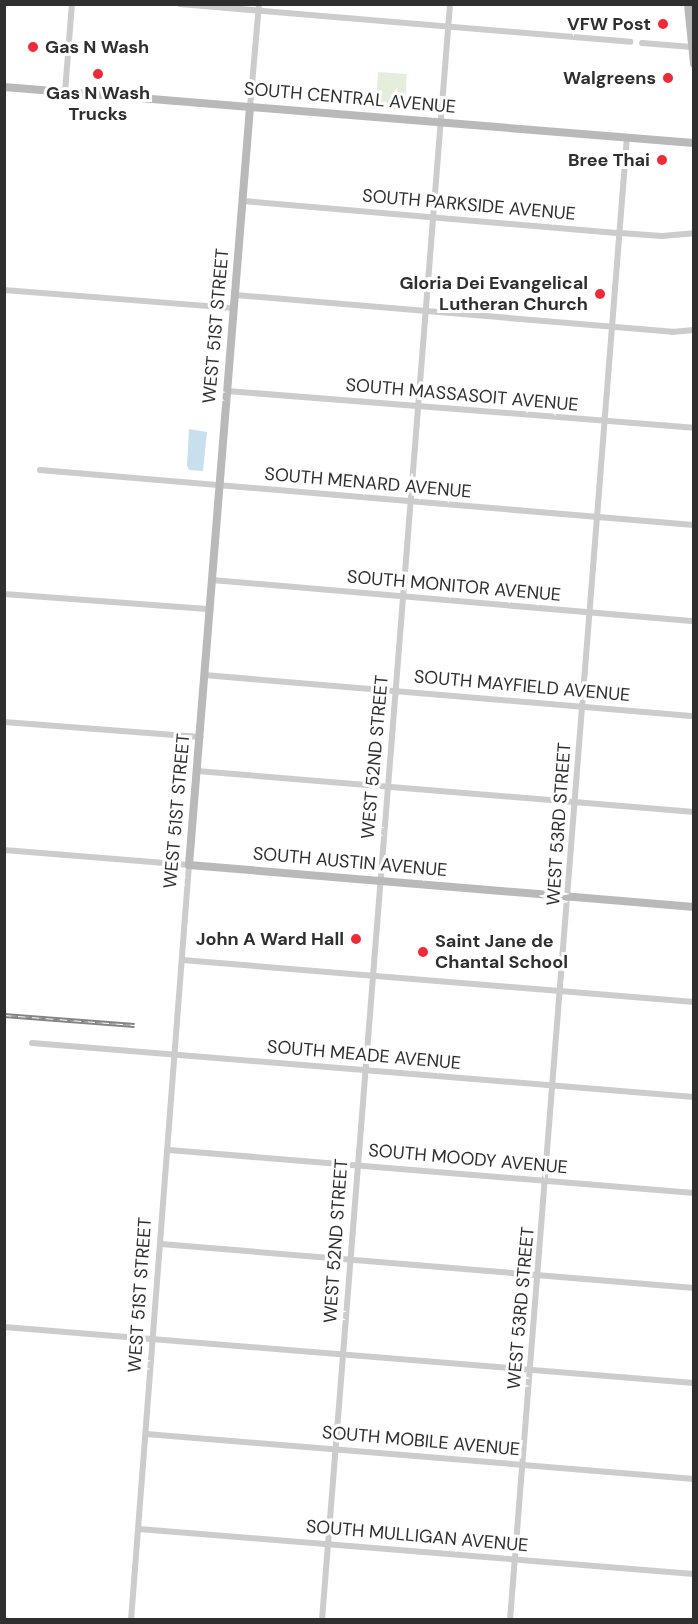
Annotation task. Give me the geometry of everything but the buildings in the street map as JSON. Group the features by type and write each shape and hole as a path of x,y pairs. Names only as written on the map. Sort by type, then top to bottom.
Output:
{"street":[{"path":"64,92 72,4"},
{"path":"180,4 259,8 630,42"},
{"name":"WEST 52ND STREET","path":"321,1620 450,4"},
{"path":"688,4 693,64"},
{"name":"WEST 51ST STREET","path":"131,1620 204,675 259,8"},
{"path":"642,43 692,47"},
{"name":"SOUTH CENTRAL AVENUE","path":"4,87 693,143"},
{"name":"WEST 53RD STREET","path":"510,1620 569,896 627,138"},
{"name":"SOUTH PARKSIDE AVENUE","path":"243,201 620,233 693,233"},
{"path":"4,290 234,308"},
{"path":"235,295 612,328 693,330"},
{"name":"SOUTH MASSASOIT AVENUE","path":"227,391 681,429 693,428"},
{"name":"SOUTH MENARD AVENUE","path":"40,470 693,525"},
{"name":"SOUTH MONITOR AVENUE","path":"212,580 693,621"},
{"path":"4,594 210,609"},
{"name":"SOUTH MAYFIELD AVENUE","path":"204,675 693,716"},
{"path":"4,722 200,737"},
{"path":"197,771 693,812"},
{"name":"SOUTH AUSTIN AVENUE","path":"4,850 693,907"},
{"path":"182,960 693,1002"},
{"name":"SOUTH MEADE AVENUE","path":"32,1043 693,1097"},
{"name":"SOUTH MOODY AVENUE","path":"169,1150 693,1193"},
{"path":"161,1244 693,1288"},
{"path":"4,1327 693,1383"},
{"name":"SOUTH MOBILE AVENUE","path":"146,1434 693,1479"},
{"name":"SOUTH MULLIGAN AVENUE","path":"139,1529 693,1574"}],"green space":[{"path":"378,72 407,74 404,110 375,108"}],"water":[{"path":"189,429 207,432 203,471 189,470 187,465"}],"railway":[{"path":"4,1015 135,1025"}],"place":[{"name":"VFW Post","path":"663,24"},
{"name":"Gas N Wash","path":"33,47"},
{"name":"Gas N Wash Trucks","path":"98,74"},
{"name":"Walgreens","path":"668,78"},
{"name":"Bree Thai","path":"662,160"},
{"name":"Gloria Dei Evangelical Lutheran Church","path":"600,294"},
{"name":"John A Ward Hall","path":"356,939"},
{"name":"Saint Jane de Chantal School","path":"423,952"}]}
